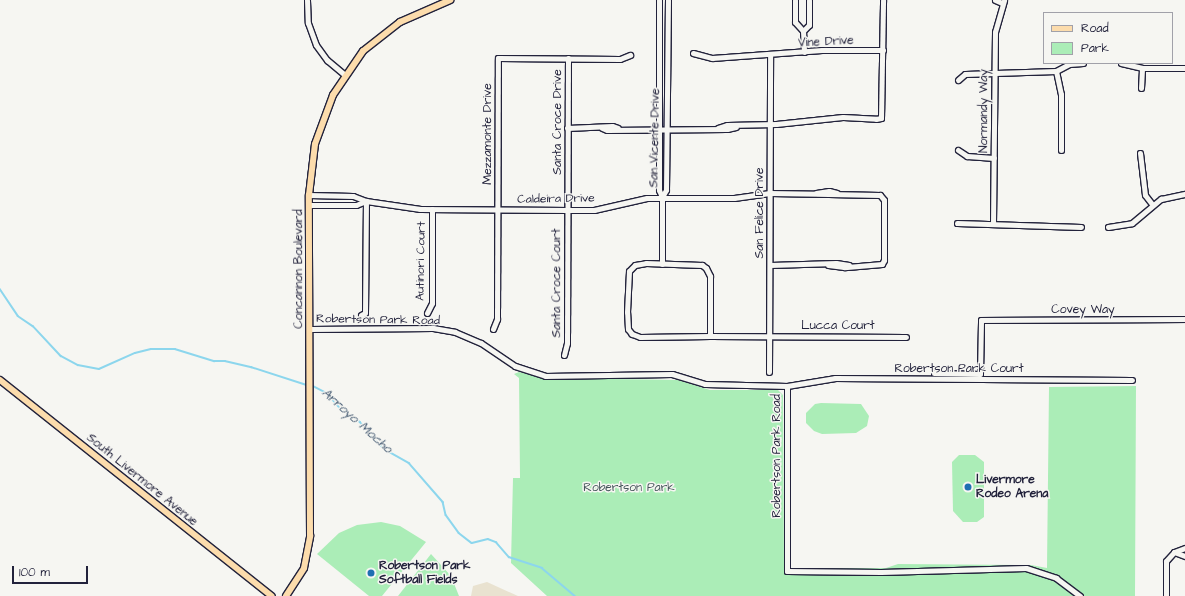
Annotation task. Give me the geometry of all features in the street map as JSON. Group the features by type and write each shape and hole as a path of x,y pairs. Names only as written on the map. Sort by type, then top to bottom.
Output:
{"main road":[{"name":"Concannon Boulevard","path":"286,596 296,583 308,553 310,400 309,196 315,144 326,108 345,75 364,51 382,35 418,13 450,0"},
{"name":"South Livermore Avenue","path":"0,380 272,596"}],"street":[{"path":"307,0 308,23 316,45 327,60 345,75"},
{"name":"San Vicente Drive","path":"659,0 658,128 659,190 662,197"},
{"name":"San Vicente Drive","path":"662,197 666,190 668,0"},
{"path":"795,0 796,26 803,31"},
{"path":"804,52 803,31 809,25 809,0"},
{"path":"567,128 602,128 607,130 618,128 718,128 727,125 741,126 836,119 843,121 850,119 881,118 883,0"},
{"path":"995,0 1003,1"},
{"name":"Normandy Way","path":"993,223 995,32 1003,1"},
{"name":"Vine Drive","path":"692,53 712,58 804,52 883,50"},
{"path":"568,58 620,59 630,54"},
{"name":"San Felice Drive","path":"769,372 770,55"},
{"name":"Mezzamonte Drive","path":"493,329 497,319 498,58 568,58"},
{"name":"Santa Croce Drive","path":"568,58 568,210"},
{"path":"958,80 965,74 1056,71 1069,64"},
{"path":"1125,64 1142,68 1185,68"},
{"path":"1141,88 1142,68"},
{"path":"1056,71 1061,94 1061,150"},
{"path":"958,150 967,156 994,158"},
{"path":"1140,153 1145,195 1152,204"},
{"name":"Caldeira Drive","path":"309,196 353,196 366,201 432,209 568,210 594,210 630,200 662,197 734,198 770,193 813,193 829,191 838,193 879,194 884,200 884,260 878,266 770,265"},
{"path":"1108,227 1132,223 1152,204 1170,196 1185,194"},
{"path":"662,197 662,264 702,265 709,271 710,336"},
{"path":"362,315 365,313 366,201"},
{"name":"Caldeira Drive","path":"309,205 356,204 366,201"},
{"name":"Autinori Court","path":"427,313 432,303 432,209"},
{"name":"Santa Croce Court","path":"564,355 567,343 568,210"},
{"path":"957,223 993,223 1030,227 1081,227"},
{"name":"Lucca Court","path":"662,264 641,264 629,271 627,312 630,332 640,337 906,337"},
{"name":"Covey Way","path":"934,373 980,374 981,320 1185,319"},
{"name":"Robertson Park Road","path":"310,329 433,328 455,332 481,343 516,366 545,376 672,374 705,384 787,386 787,571 881,572 1026,568 1056,578 1080,596"},
{"name":"Robertson Park Court","path":"787,386 835,378 1132,380"},
{"path":"1166,596 1166,562 1174,552 1185,548"},
{"path":"1174,552 1185,556"}],"shaded area":[{"path":"487,582 518,596 471,596 473,586"}],"green space":[{"name":"Robertson Park","path":"519,372 545,378 678,380 710,390 778,390 783,395 784,568 886,568 898,564 1031,565 1047,568 1049,387 1136,386 1135,596 547,596 511,563 513,478 520,478 519,378 514,374"},
{"path":"815,404 861,404 869,416 867,426 856,433 822,434 814,431 806,423 806,413"},
{"name":"Livermore Rodeo Arena","path":"959,455 975,455 984,462 984,517 977,522 963,522 953,511 952,462"},
{"name":"Robertson Park Softball Fields","path":"381,522 400,526 426,542 382,596 369,596 317,554 339,533 357,525"},
{"name":"Robertson Park Softball Fields","path":"431,554 451,576 459,596 398,596"}],"waterway":[{"name":"Arroyo Mocho","path":"0,289 18,316 33,326 61,356 78,365 99,369 135,353 151,349 175,349 214,361 225,361 251,367 307,385"},
{"name":"Arroyo Mocho","path":"311,385 327,393 341,409 360,422 384,449 409,463 443,502 446,515 459,533 472,543 488,539 496,542 509,557 542,568 575,596"}],"place":[{"name":"Livermore Rodeo Arena","path":"968,487"},
{"name":"Robertson Park Softball Fields","path":"371,573"}]}
